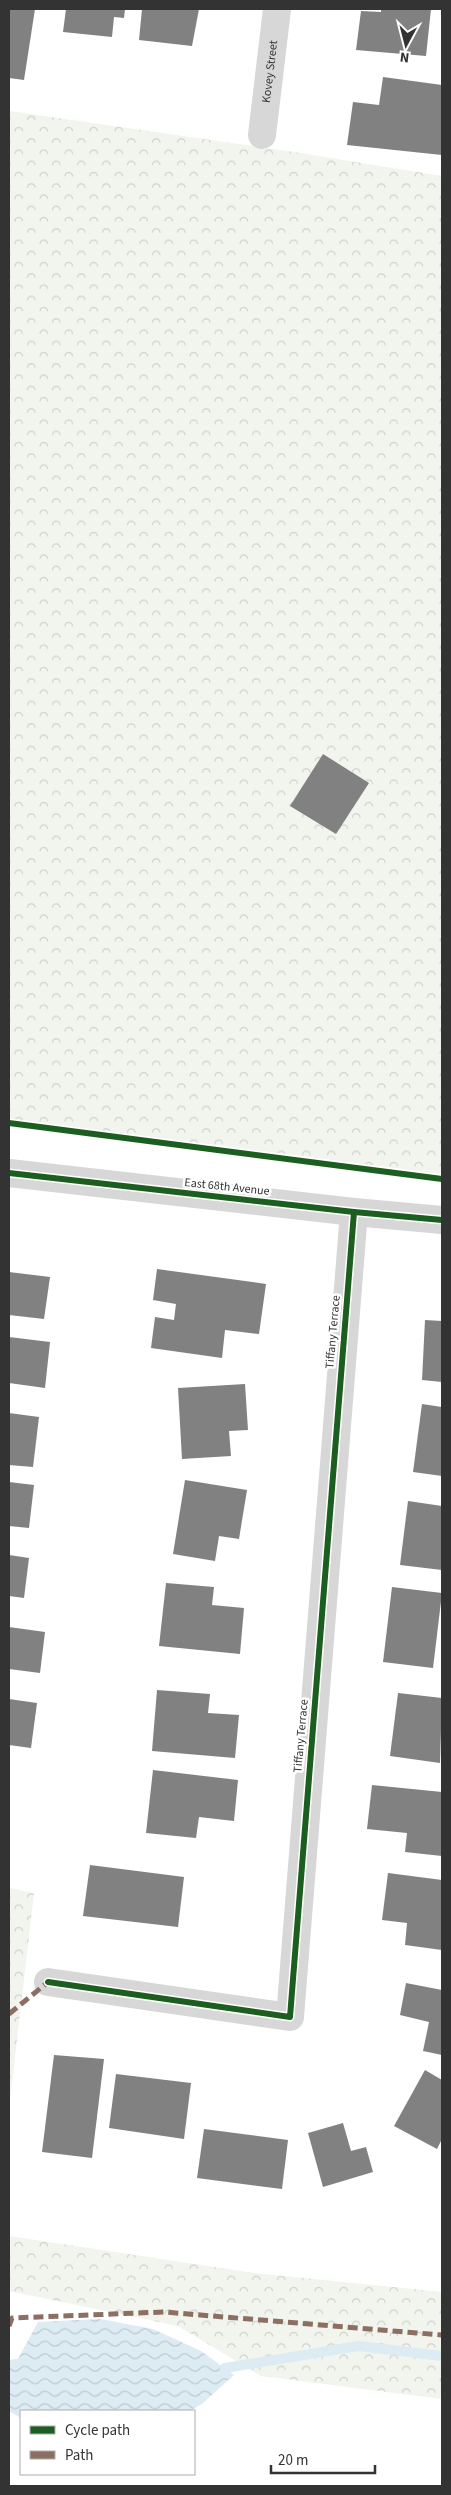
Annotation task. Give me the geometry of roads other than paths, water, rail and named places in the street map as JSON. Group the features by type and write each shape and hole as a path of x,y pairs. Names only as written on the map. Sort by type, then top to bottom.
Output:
{"street":[{"name":"Kovey Street","path":"262,135 277,9"},
{"name":"East 68th Avenue","path":"9,1173 354,1212 442,1220"},
{"name":"Tiffany Terrace","path":"48,1982 290,2017 354,1212"}],"water":[{"path":"100,2319 153,2329 201,2351 234,2375 203,2403 192,2410 20,2410 20,2417 9,2411 9,2360 18,2359 38,2322"}],"waterway":[{"path":"225,2368 358,2346 442,2356"}]}
